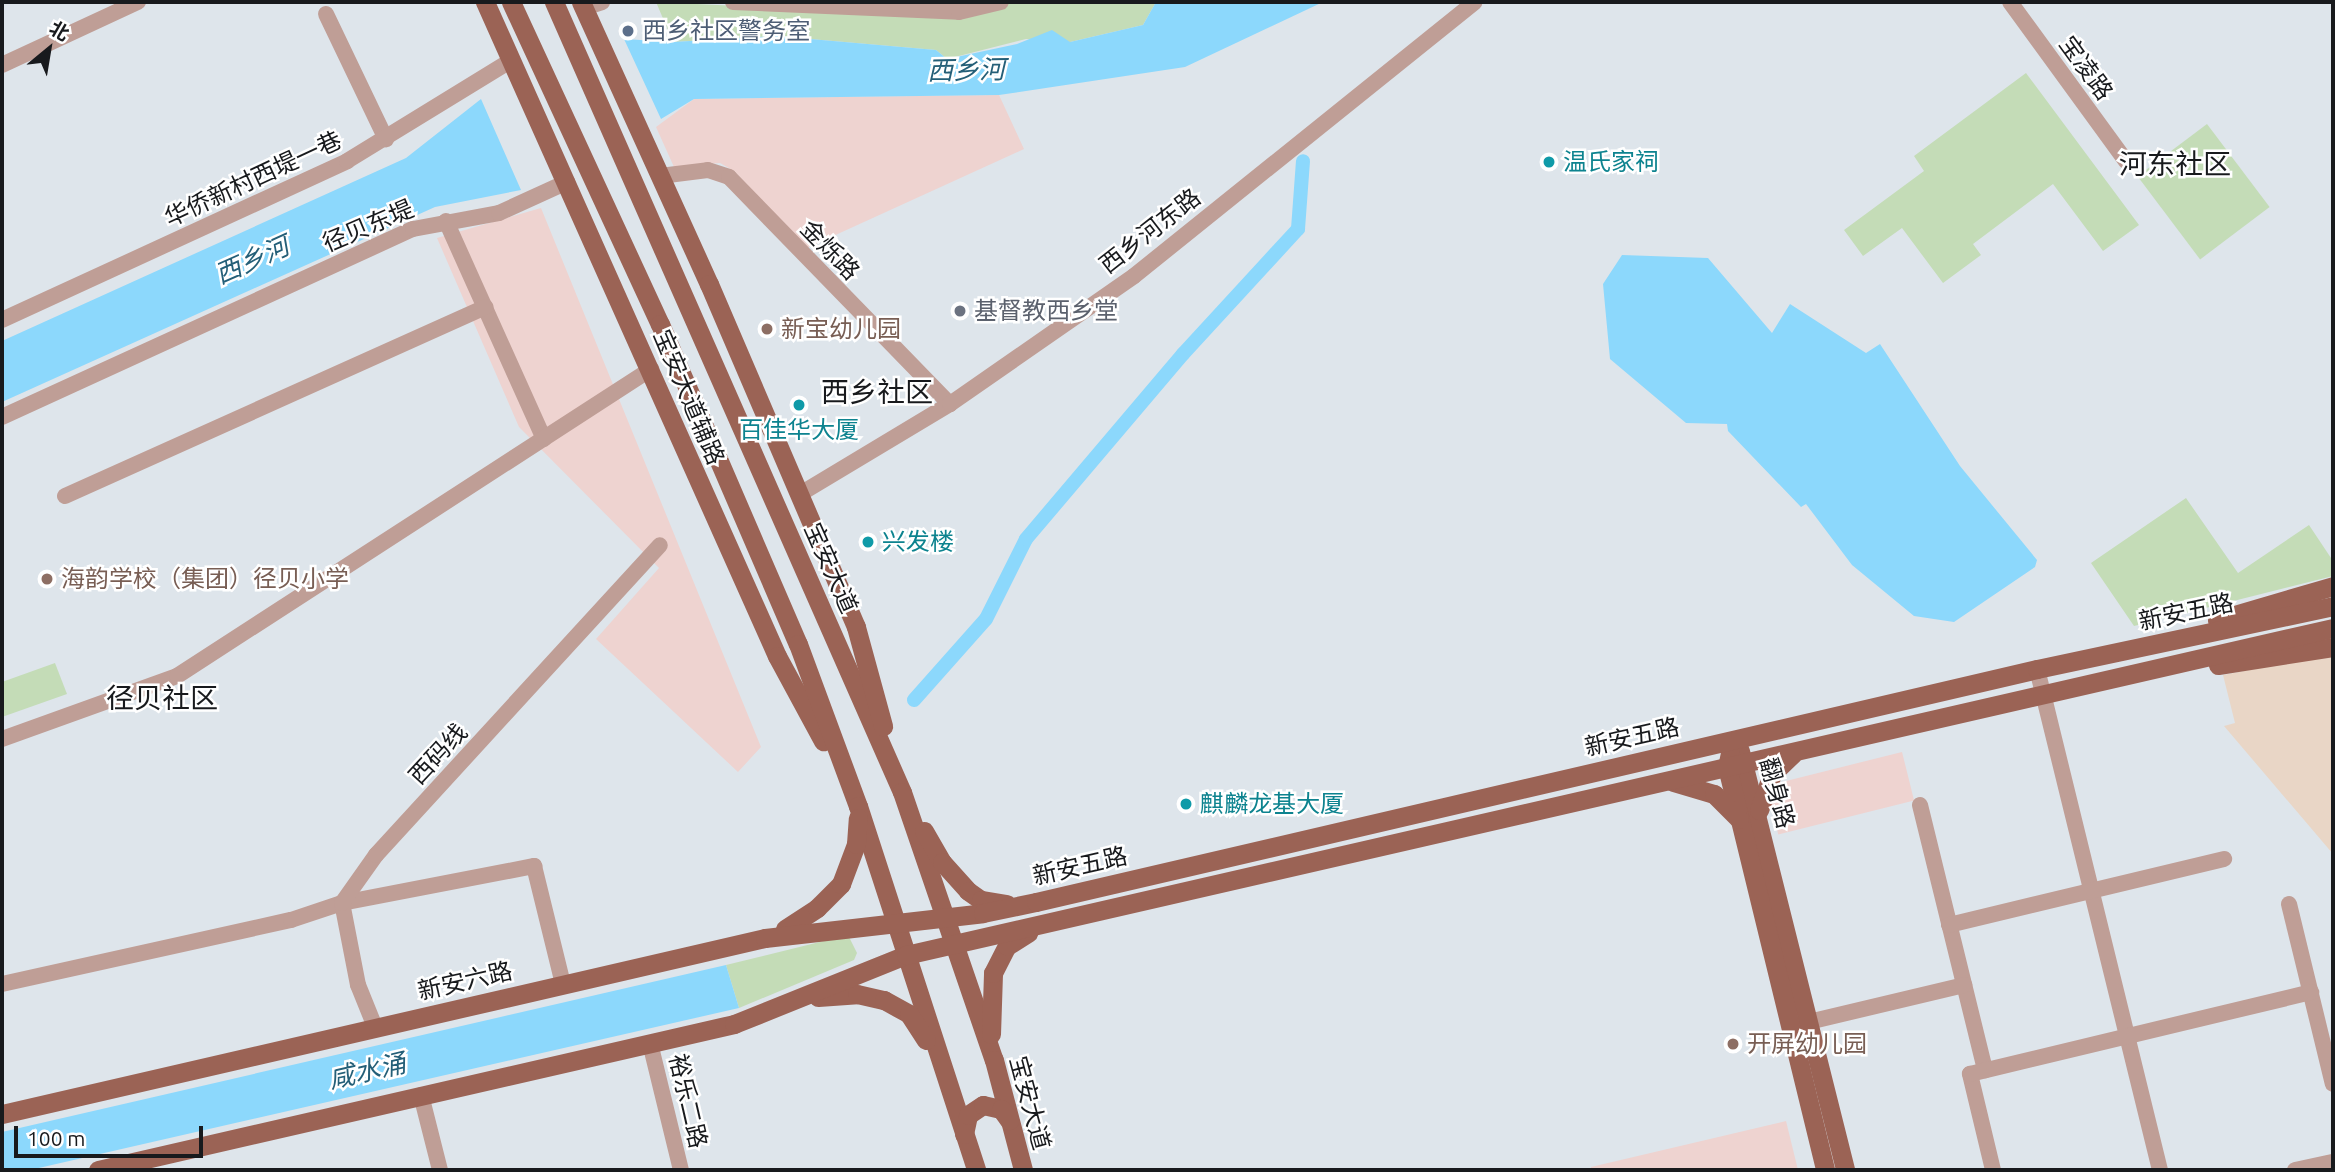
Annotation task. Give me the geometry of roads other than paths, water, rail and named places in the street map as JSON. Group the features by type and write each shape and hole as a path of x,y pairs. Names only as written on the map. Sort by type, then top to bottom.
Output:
{"main road":[{"name":"宝安大道辅路","path":"485,2 652,369 777,656 858,806"},
{"path":"511,2 660,324 798,644 858,806 976,1170"},
{"name":"宝安大道","path":"554,2 902,792 952,945 994,1060 1023,1170"},
{"path":"589,4 605,55 709,284 864,650 902,792 942,862 968,891 999,905 1036,902"},
{"path":"642,202 709,284"},
{"path":"590,234 660,324"},
{"path":"2137,647 2260,605 2333,586"},
{"name":"新安五路","path":"943,917 1036,902 2037,669 2333,606"},
{"name":"新安五路","path":"952,945 2333,628"},
{"path":"2140,673 2270,660 2333,647"},
{"name":"翻身路","path":"1733,739 1799,1024 1825,1170"},
{"path":"1662,782 1702,788 1750,818 1772,774 1804,750"},
{"path":"765,938 803,919 841,884 856,845 858,806"},
{"name":"新安六路","path":"2,1114 765,938 943,917"},
{"path":"994,1060 990,1006 997,961 1007,946 1047,924"},
{"path":"97,1170 754,1018 807,998 875,965 952,945"},
{"path":"807,998 857,994 897,1005 918,1024 948,1081"},
{"name":"翻身路","path":"1799,1024 1845,1170"},
{"path":"967,1170 964,1134 968,1115 983,1105 1001,1109 1032,1170"}],"street":[{"path":"2,65 138,2"},
{"path":"733,2 959,12 1001,2"},
{"name":"西乡河东路","path":"800,494 950,404 1134,276 1475,2"},
{"name":"宝凌路","path":"2010,2 2126,161"},
{"path":"326,14 386,139"},
{"name":"华侨新村西堤一巷","path":"2,320 304,183 386,139 512,60"},
{"name":"金烁路","path":"660,176 708,170 729,177 950,404"},
{"name":"径贝东堤","path":"2,418 413,229 499,213 565,178"},
{"path":"446,221 544,439"},
{"path":"65,496 485,307"},
{"path":"2,738 177,676 652,369"},
{"name":"西码线","path":"342,903 376,855 660,545"},
{"path":"2037,669 2160,1170"},
{"path":"1920,806 1985,1070"},
{"path":"1949,925 2224,859"},
{"path":"2,984 291,920 342,903 534,866 562,984"},
{"path":"342,903 358,985 375,1027"},
{"path":"2289,904 2333,1084"},
{"path":"1799,1024 1964,985"},
{"path":"1993,1170 1970,1074 2311,992"},
{"name":"裕乐二路","path":"650,1043 681,1170"},
{"path":"421,1095 440,1170"},
{"path":"2295,1170 2333,1162"}],"water":[{"name":"西乡河","path":"1156,2 1323,2 1185,67 999,95 694,99 661,119 624,39 673,42 776,36 936,50 947,59 1017,44 1052,30 1070,42 1143,25"},
{"name":"西乡河","path":"481,99 521,190 435,207 2,402 2,341 406,158"},
{"path":"1622,255 1708,258 1772,333 1790,304 1866,353 1880,344 1960,466 2037,560 2035,567 1954,622 1914,616 1852,565 1806,504 1801,507 1728,431 1727,424 1686,423 1610,359 1603,284"},
{"name":"咸水涌","path":"726,965 739,1008 30,1170 2,1170 2,1132"}],"waterway":[{"path":"914,700 986,619 1026,539 1183,354 1298,229 1303,161"}],"place":[{"name":"西乡社区警务室","path":"628,31"},
{"name":"温氏家祠","path":"1549,162"},
{"name":"基督教西乡堂","path":"960,311"},
{"name":"新宝幼儿园","path":"767,329"},
{"name":"百佳华大厦","path":"799,405"},
{"name":"兴发楼","path":"868,542"},
{"name":"海韵学校（集团）径贝小学","path":"47,579"},
{"name":"麒麟龙基大厦","path":"1186,804"},
{"name":"开屏幼儿园","path":"1733,1044"}],"district":[{"name":"河东社区","path":"2175,164"},
{"name":"西乡社区","path":"877,392"},
{"name":"径贝社区","path":"162,698"}]}
